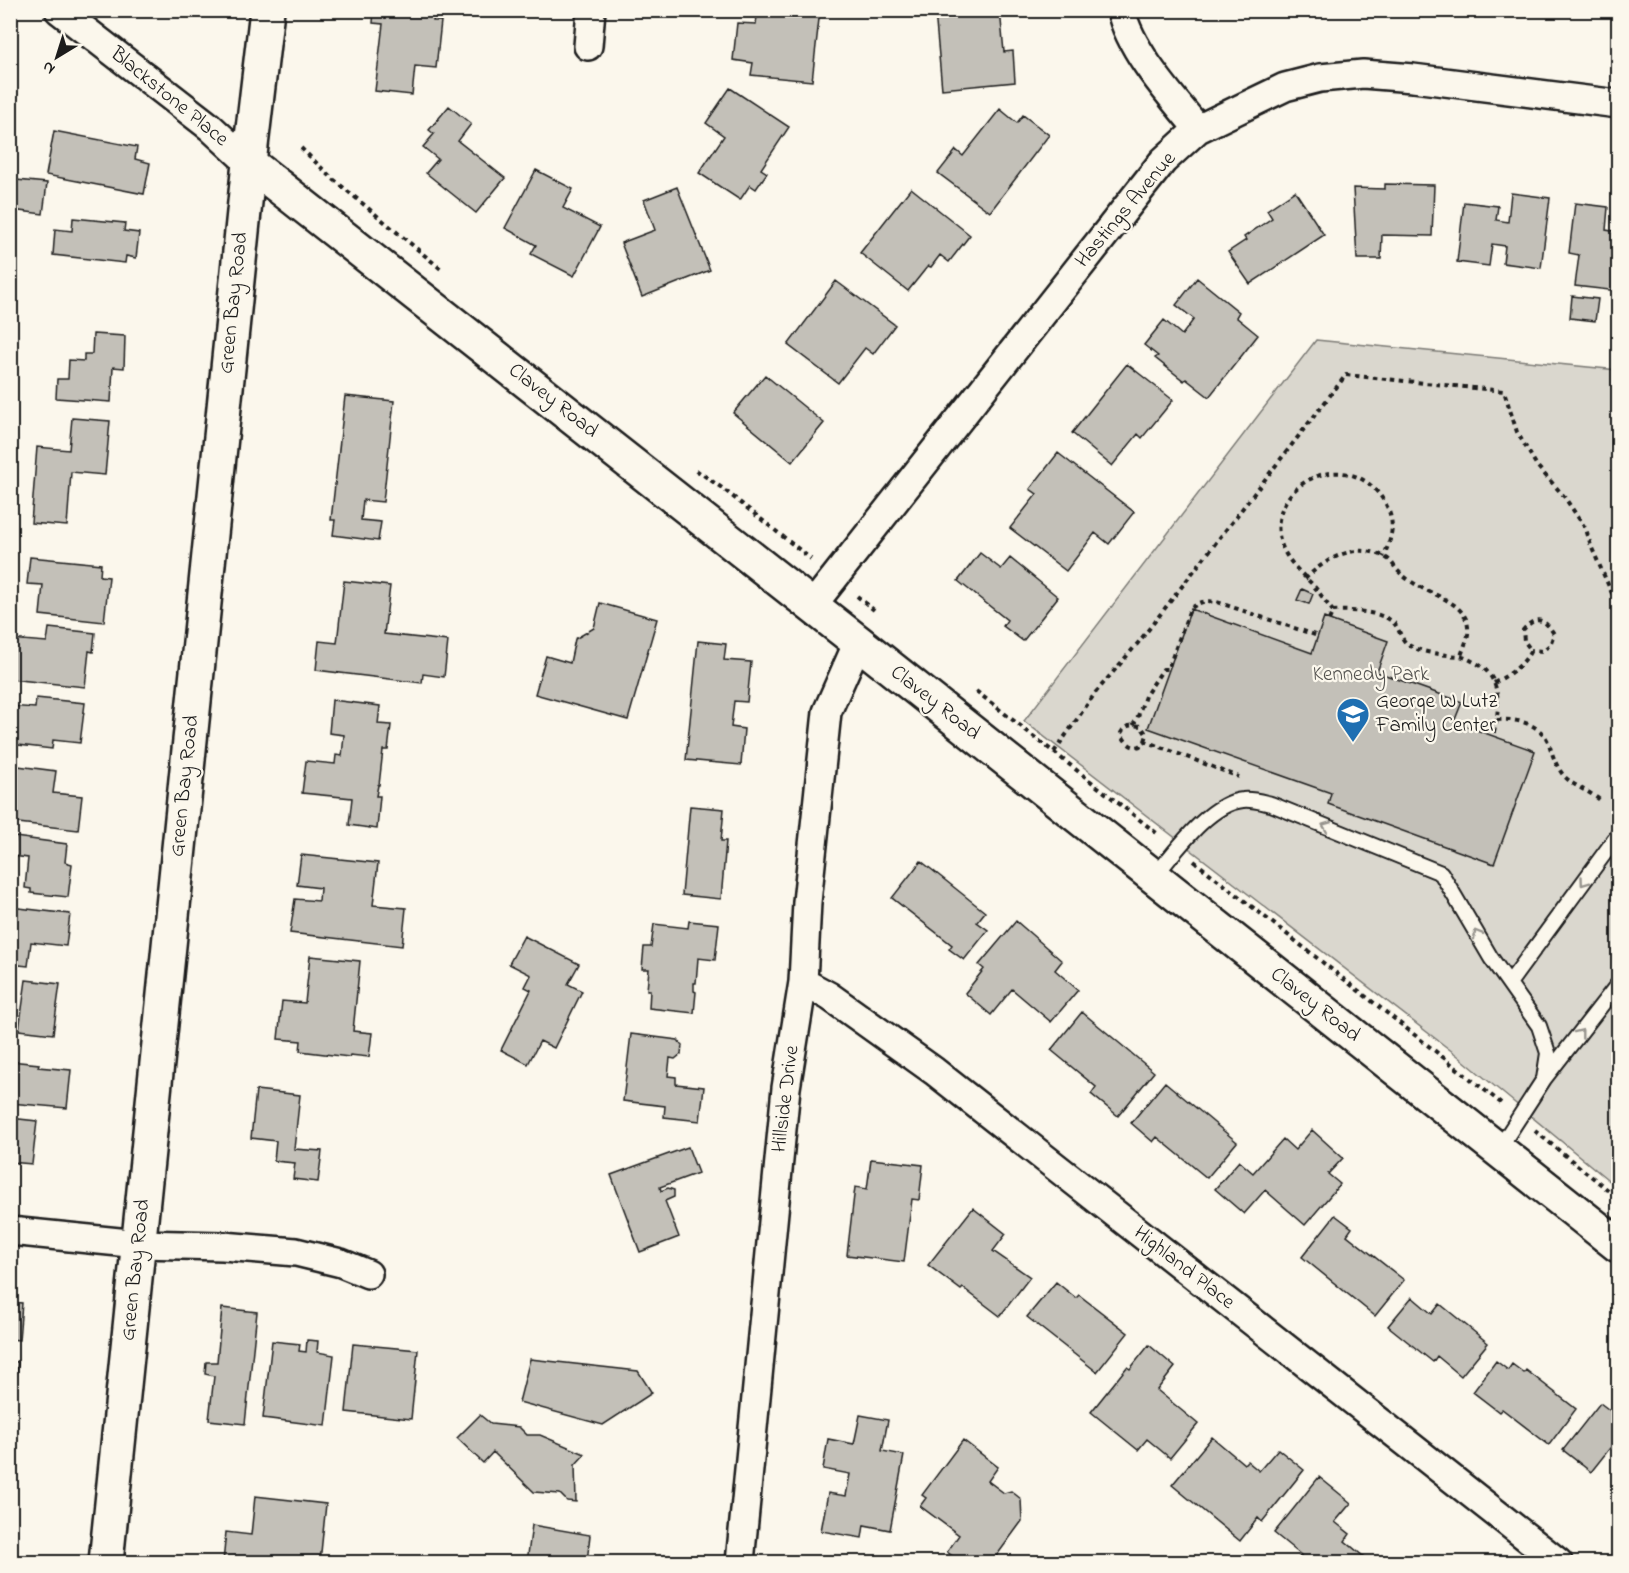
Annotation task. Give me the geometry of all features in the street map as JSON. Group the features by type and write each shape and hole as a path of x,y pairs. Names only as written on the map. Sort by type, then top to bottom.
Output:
{"main road":[{"name":"Green Bay Road","path":"106,1563 249,163 267,10"},
{"name":"Clavey Road","path":"249,163 858,642 1618,1245"}],"street":[{"name":"Blackstone Place","path":"59,10 210,127 249,163"},
{"path":"588,46 591,10"},
{"path":"1121,10 1136,45 1159,80 1198,129"},
{"name":"Hastings Avenue","path":"812,606 1163,161 1198,129 1285,87 1320,78 1363,74 1413,78 1618,104"},
{"name":"Hillside Drive","path":"740,1563 786,1088 803,982 807,902 827,712 858,642"},
{"name":"Highland Place","path":"803,982 829,996 934,1071 1558,1563"},
{"path":"10,1231 139,1244 223,1246 296,1252 341,1263 368,1274"}],"lane":[{"path":"1154,877 1190,835 1221,807 1245,799 1271,804 1441,873 1491,958 1539,1026 1548,1053 1544,1079"},
{"path":"1510,982 1618,835"},
{"path":"1498,1150 1544,1079 1618,984"}],"path":[{"path":"1054,752 1096,692 1138,643 1346,375 1504,391 1517,432 1537,466 1563,495 1586,529 1591,546 1617,599 1618,607"},
{"path":"1333,611 1283,550 1278,528 1288,497 1305,482 1328,473 1349,473 1364,479 1376,488 1389,510 1394,529 1383,557"},
{"path":"1305,579 1321,566 1348,552 1372,551 1389,560 1415,585 1450,602 1462,611 1468,625 1468,637 1461,656"},
{"path":"1133,725 1145,696 1163,669 1168,669 1190,609 1197,603 1207,600 1216,602 1318,636"},
{"path":"1333,611 1346,610 1378,614 1395,624 1406,642 1443,656 1461,656 1479,665 1492,676 1499,706 1493,736"},
{"path":"1329,620 1333,611"},
{"path":"1539,620 1547,623 1554,634 1550,645 1542,651 1531,650 1524,641 1523,630 1530,622 1539,620"},
{"path":"1494,683 1525,661 1531,650"},
{"path":"969,686 1159,835"},
{"path":"1497,720 1525,722 1539,731 1549,742 1551,755 1566,778 1600,800"},
{"path":"1133,725 1141,726 1147,735 1145,741 1142,746 1136,748 1126,743 1121,733 1124,728 1133,725"},
{"path":"1145,741 1240,777"},
{"path":"1201,867 1497,1100"},
{"path":"1536,1131 1618,1198"}],"green space":[{"name":"Kennedy Park","path":"1316,340 1618,370 1618,1188 1458,1056 1024,721"}],"building":[{"path":"374,10 435,10 433,21 441,21 436,68 415,66 412,95 375,91 383,24 373,23"},
{"path":"747,10 820,10 812,81 751,75 753,63 733,60 737,23 756,24 757,16 746,15"},
{"path":"1000,10 1004,52 1013,51 1015,82 942,89 935,12"},
{"path":"730,88 789,127 761,169 767,173 756,189 750,185 740,200 699,173 724,136 706,123"},
{"path":"449,106 471,124 458,141 505,178 476,213 426,173 438,159 423,147 434,134 429,130"},
{"path":"1000,109 1017,123 1023,115 1049,135 990,212 938,173 956,150 963,156"},
{"path":"54,131 137,147 135,159 150,163 144,194 46,175"},
{"path":"536,170 573,189 563,208 600,227 574,276 531,254 536,245 505,228"},
{"path":"16,180 47,183 43,214 12,210"},
{"path":"1385,184 1434,185 1432,236 1382,235 1381,259 1357,259 1353,188 1385,189"},
{"path":"677,187 710,270 642,297 621,243 655,230 644,200"},
{"path":"911,188 970,235 949,262 940,255 908,291 860,253"},
{"path":"1295,191 1324,235 1250,284 1228,252 1246,240 1244,237 1272,218 1267,210"},
{"path":"1511,193 1550,198 1541,268 1503,263 1505,246 1492,244 1489,266 1457,262 1464,202 1498,206 1496,220 1508,222"},
{"path":"1575,203 1608,207 1606,230 1618,232 1618,291 1575,286 1579,255 1569,253"},
{"path":"73,218 125,223 124,231 139,233 136,258 126,256 125,263 53,255 55,229 72,231"},
{"path":"1197,278 1239,312 1236,317 1258,335 1209,397 1155,358 1158,356 1144,345 1164,320 1182,335 1194,319 1176,305"},
{"path":"836,281 895,325 873,354 865,348 838,383 788,345"},
{"path":"1572,296 1598,299 1595,321 1570,318"},
{"path":"93,334 125,336 124,368 113,367 111,402 56,398 57,379 68,379 69,360 84,361 84,354 92,354"},
{"path":"1127,364 1173,400 1142,438 1138,434 1112,466 1072,433"},
{"path":"765,375 824,423 792,462 733,413"},
{"path":"345,396 394,401 383,502 363,500 361,520 381,522 378,541 333,535 335,520 331,520"},
{"path":"72,418 110,421 105,475 71,472 67,526 31,523 37,447 69,450"},
{"path":"1058,453 1134,512 1109,544 1095,533 1066,571 1010,528 1037,494 1030,489"},
{"path":"980,553 1001,569 1010,558 1058,597 1023,641 1003,626 1007,620 958,581"},
{"path":"30,557 101,564 100,576 109,577 104,622 40,615 43,585 27,584"},
{"path":"344,581 390,586 384,634 448,641 444,677 423,674 422,683 316,670 319,641 337,643"},
{"path":"1302,589 1313,594 1309,604 1297,600"},
{"path":"600,603 657,619 628,720 535,694 546,656 570,663 575,639 594,628"},
{"name":"George W Lutz Family Center","path":"1191,609 1312,653 1324,618 1388,641 1377,672 1462,702 1454,722 1535,751 1494,864 1328,804 1331,793 1148,728"},
{"path":"49,628 95,633 93,652 89,651 85,687 10,679 10,639 47,642"},
{"path":"698,641 726,644 724,660 751,662 747,702 734,701 731,727 744,729 741,765 686,760"},
{"path":"36,698 85,703 80,743 53,740 52,749 10,744 10,706 35,708"},
{"path":"332,700 380,706 378,724 391,725 388,750 383,750 376,796 380,796 377,829 349,825 352,798 302,793 306,761 335,764 336,755 342,756 344,735 329,733"},
{"path":"10,765 56,771 53,793 82,796 78,830 10,822"},
{"path":"690,806 724,809 721,841 726,841 721,899 682,895"},
{"path":"15,837 67,844 65,862 72,864 68,897 31,893 31,889 25,888 28,858 13,856"},
{"path":"301,855 378,863 373,905 406,908 402,946 290,933 295,899 319,901 320,888 297,885"},
{"path":"921,861 985,912 977,922 988,930 964,960 949,949 952,945 892,898"},
{"path":"10,907 70,914 66,946 31,942 28,966 10,964"},
{"path":"689,921 719,924 715,960 698,958 696,983 694,983 696,992 694,1013 649,1008 650,990 647,990 649,969 642,969 644,947 651,947 654,924 688,928"},
{"path":"1016,921 1062,961 1055,970 1078,990 1051,1022 1012,989 991,1015 965,993 984,969 979,965"},
{"path":"524,936 579,964 568,984 582,991 554,1048 540,1041 528,1064 501,1050 531,990 525,987 531,975 509,964"},
{"path":"310,956 360,961 353,1031 372,1033 369,1057 300,1051 301,1041 278,1039 282,1001 305,1003"},
{"path":"26,980 60,984 53,1034 19,1030"},
{"path":"1082,1012 1154,1072 1118,1116 1091,1094 1096,1087 1051,1050"},
{"path":"631,1034 678,1040 682,1045 681,1054 675,1059 670,1058 668,1076 676,1077 676,1084 704,1087 700,1121 664,1117 665,1106 623,1101"},
{"path":"10,1061 39,1064 38,1067 71,1070 67,1108 10,1103"},
{"path":"1165,1082 1237,1142 1207,1178 1157,1137 1153,1142 1131,1123"},
{"path":"256,1090 300,1095 294,1149 322,1151 318,1182 293,1179 295,1163 274,1161 276,1141 251,1138"},
{"path":"10,1118 37,1121 32,1164 10,1162"},
{"path":"1312,1130 1343,1158 1328,1174 1340,1184 1305,1225 1265,1190 1244,1214 1215,1189 1239,1161 1253,1173 1283,1139 1295,1150"},
{"path":"688,1147 698,1173 660,1187 661,1191 668,1188 674,1190 674,1197 665,1201 679,1237 640,1252 611,1175"},
{"path":"871,1159 923,1165 919,1200 912,1199 904,1262 847,1255 855,1187 867,1189"},
{"path":"973,1208 1006,1234 993,1251 1030,1277 1000,1316 928,1265"},
{"path":"1335,1215 1352,1228 1347,1235 1404,1280 1375,1316 1302,1257"},
{"path":"1056,1282 1076,1298 1079,1295 1128,1333 1097,1372 1027,1317"},
{"path":"1412,1297 1432,1314 1440,1304 1488,1343 1461,1376 1437,1356 1433,1362 1388,1326"},
{"path":"10,1302 22,1303 19,1340 10,1339"},
{"path":"222,1308 257,1312 245,1424 209,1420 214,1376 205,1374 206,1362 217,1362"},
{"path":"307,1340 318,1341 317,1352 334,1355 326,1426 263,1418 272,1341 300,1344 299,1351 306,1352"},
{"path":"353,1344 418,1350 411,1419 346,1412"},
{"path":"1149,1345 1175,1367 1157,1390 1198,1424 1170,1458 1147,1439 1138,1450 1091,1412 1127,1367 1130,1369"},
{"path":"530,1359 638,1371 652,1393 603,1425 519,1402"},
{"path":"10,1361 18,1362 13,1412 10,1412"},
{"path":"1496,1361 1508,1370 1512,1364 1524,1373 1526,1370 1576,1409 1549,1445 1502,1409 1499,1412 1473,1392"},
{"path":"1600,1403 1612,1412 1618,1403 1618,1454 1610,1448 1591,1472 1563,1450"},
{"path":"480,1415 491,1424 519,1427 527,1435 540,1435 585,1454 575,1465 576,1502 567,1501 560,1494 534,1492 493,1452 483,1463 457,1438"},
{"path":"860,1415 888,1420 882,1451 904,1455 890,1530 864,1525 862,1538 821,1531 828,1493 846,1496 850,1474 823,1469 828,1439 854,1444"},
{"path":"1212,1437 1244,1464 1247,1461 1259,1471 1278,1449 1304,1470 1262,1522 1258,1518 1240,1541 1172,1485"},
{"path":"963,1440 998,1467 988,1481 1004,1493 1011,1491 1021,1499 1022,1521 992,1562 961,1562 947,1552 959,1535 920,1506 926,1498 922,1495"},
{"path":"1319,1477 1351,1503 1335,1522 1350,1534 1345,1541 1370,1562 1295,1562 1301,1555 1274,1533"},
{"path":"255,1496 326,1504 320,1562 223,1562 226,1532 251,1535"},
{"path":"532,1525 590,1535 587,1562 567,1559 567,1562 527,1562"}],"place":[{"name":"George W Lutz Family Center","path":"1353,743"}]}
